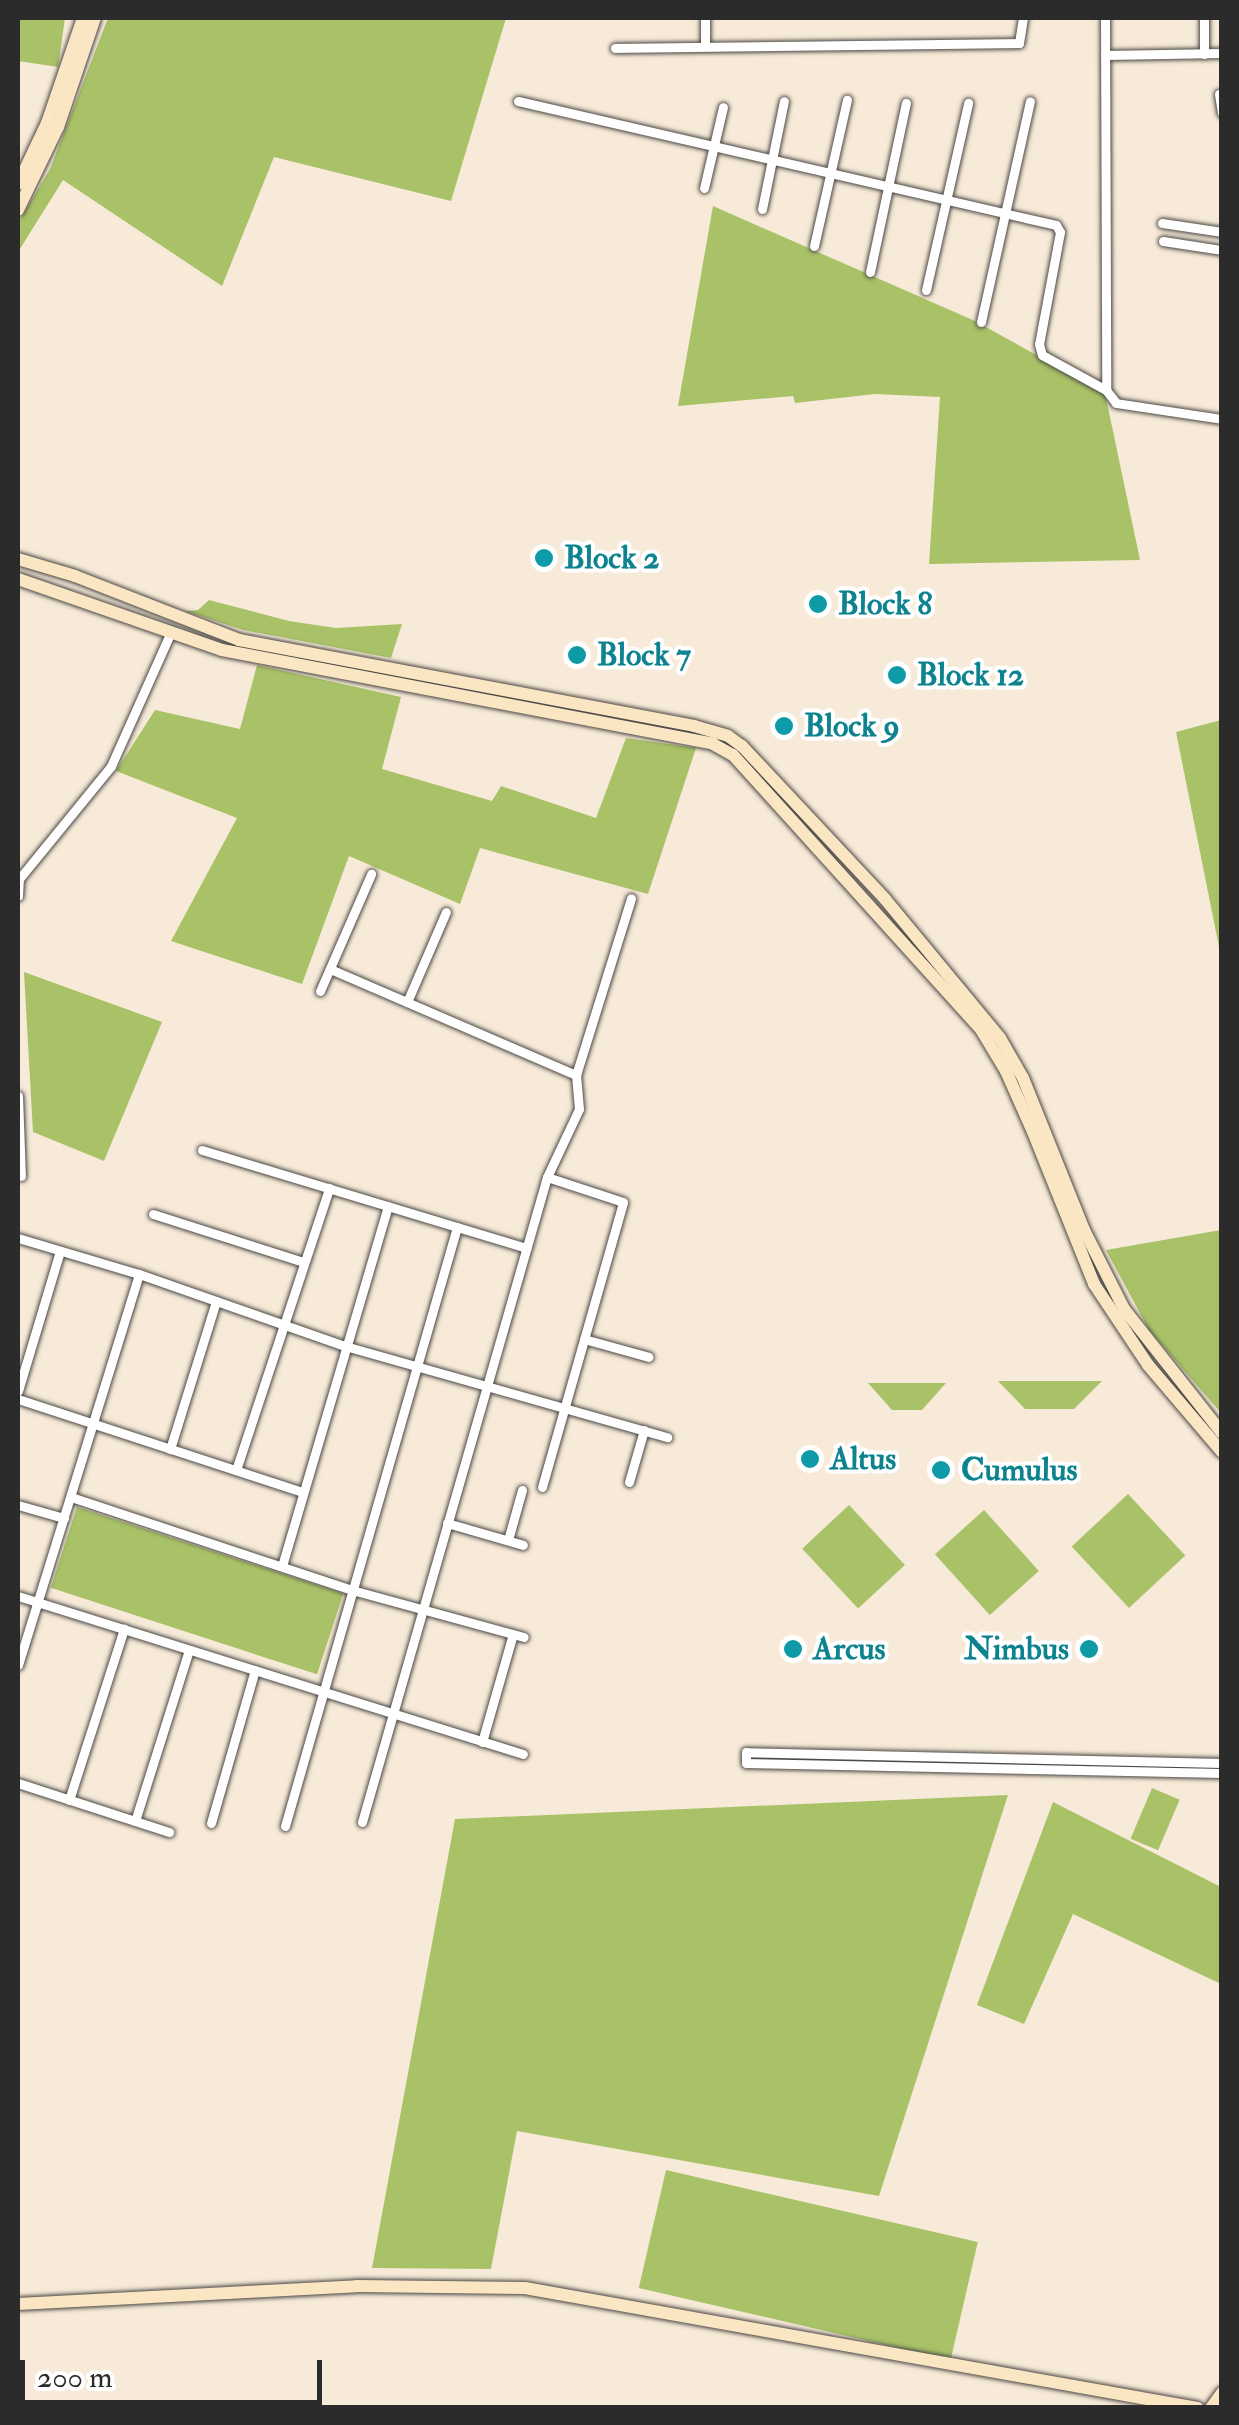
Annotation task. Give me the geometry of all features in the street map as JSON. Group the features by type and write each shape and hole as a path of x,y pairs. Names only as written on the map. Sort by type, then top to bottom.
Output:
{"street":[{"path":"18,210 58,127 82,18"},
{"path":"18,184 95,18"},
{"path":"704,45 705,18"},
{"path":"615,48 1017,43 1023,37 1023,18"},
{"path":"1104,18 1106,390"},
{"path":"1204,18 1204,54"},
{"path":"1105,55 1222,53"},
{"path":"1219,94 1222,113"},
{"path":"814,246 847,100"},
{"path":"518,101 1006,213 1060,229 1040,352 1106,390 1116,403 1222,419"},
{"path":"762,210 784,101"},
{"path":"981,322 1030,101"},
{"path":"926,290 968,102"},
{"path":"870,272 906,103"},
{"path":"704,188 724,107"},
{"path":"1162,223 1222,232"},
{"path":"1163,241 1222,250"},
{"path":"18,559 75,576 238,640 678,723 728,736 764,769 1000,1038 1023,1078 1084,1230 1117,1296 1173,1375 1222,1432"},
{"path":"67,593 75,576"},
{"path":"18,579 249,655 713,744 733,754 907,935 980,1028 1006,1071 1094,1284 1148,1364 1222,1452"},
{"path":"18,896 19,879 111,766 172,632"},
{"path":"320,991 370,874"},
{"path":"362,1822 547,1177 579,1109 576,1074 631,898"},
{"path":"407,1002 446,912"},
{"path":"330,969 576,1074"},
{"path":"18,1096 22,1176"},
{"path":"202,1150 526,1248"},
{"path":"542,1487 622,1202 547,1177"},
{"path":"236,1470 328,1188"},
{"path":"282,1566 388,1206"},
{"path":"152,1214 303,1262"},
{"path":"285,1826 457,1227"},
{"path":"18,1238 139,1274 345,1346 667,1437"},
{"path":"18,1391 60,1251"},
{"path":"18,1665 139,1274"},
{"path":"170,1448 216,1301"},
{"path":"584,1340 649,1357"},
{"path":"18,1399 303,1492"},
{"path":"629,1482 644,1430"},
{"path":"508,1540 522,1490"},
{"path":"71,1497 352,1590 519,1636 482,1742"},
{"path":"18,1504 64,1518"},
{"path":"447,1524 524,1544"},
{"path":"18,1596 523,1754"},
{"path":"69,1800 124,1629"},
{"path":"135,1821 188,1650"},
{"path":"211,1824 256,1670"},
{"path":"1222,1763 746,1758 1222,1773"},
{"path":"18,1783 169,1832"},
{"path":"18,2304 357,2286 525,2288 1197,2408"},
{"path":"1211,2408 1222,2394"}],"green space":[{"path":"18,18 65,18 58,67 18,61"},
{"path":"108,18 506,18 451,201 274,157 222,286 63,180 18,252 18,223 50,169"},
{"path":"713,206 975,321 1105,393 1140,560 929,564 940,397 875,394 795,403 793,396 678,406"},
{"path":"209,600 289,621 336,628 402,624 391,658 243,630 185,611 198,610"},
{"path":"257,665 401,697 382,769 492,801 501,786 596,818 626,738 696,748 648,894 480,848 460,904 349,856 302,984 171,941 237,818 116,771 155,710 240,729"},
{"path":"1222,720 1221,986 1221,957 1176,732"},
{"path":"24,972 162,1022 104,1161 33,1132"},
{"path":"1221,1230 1221,1413 1149,1330 1106,1250"},
{"path":"998,1381 1102,1381 1074,1409 1025,1409"},
{"path":"868,1383 946,1383 922,1410 892,1410"},
{"path":"1128,1494 1185,1555 1129,1608 1072,1547"},
{"path":"849,1505 905,1565 858,1609 802,1549"},
{"path":"77,1507 343,1594 317,1674 51,1588"},
{"path":"984,1510 1039,1571 990,1615 935,1554"},
{"path":"1152,1788 1180,1800 1158,1850 1131,1839"},
{"path":"1008,1795 879,2196 517,2131 491,2269 372,2268 455,1819"},
{"path":"1053,1802 1221,1887 1221,1984 1073,1914 1024,2024 977,2005"},
{"path":"666,2170 978,2242 951,2360 639,2288"}],"place":[{"name":"Block 2","path":"544,558"},
{"name":"Block 8","path":"818,604"},
{"name":"Block 7","path":"577,655"},
{"name":"Block 12","path":"897,675"},
{"name":"Block 9","path":"784,726"},
{"name":"Altus","path":"810,1459"},
{"name":"Cumulus","path":"941,1470"},
{"name":"Arcus","path":"793,1649"},
{"name":"Nimbus","path":"1089,1649"}]}
